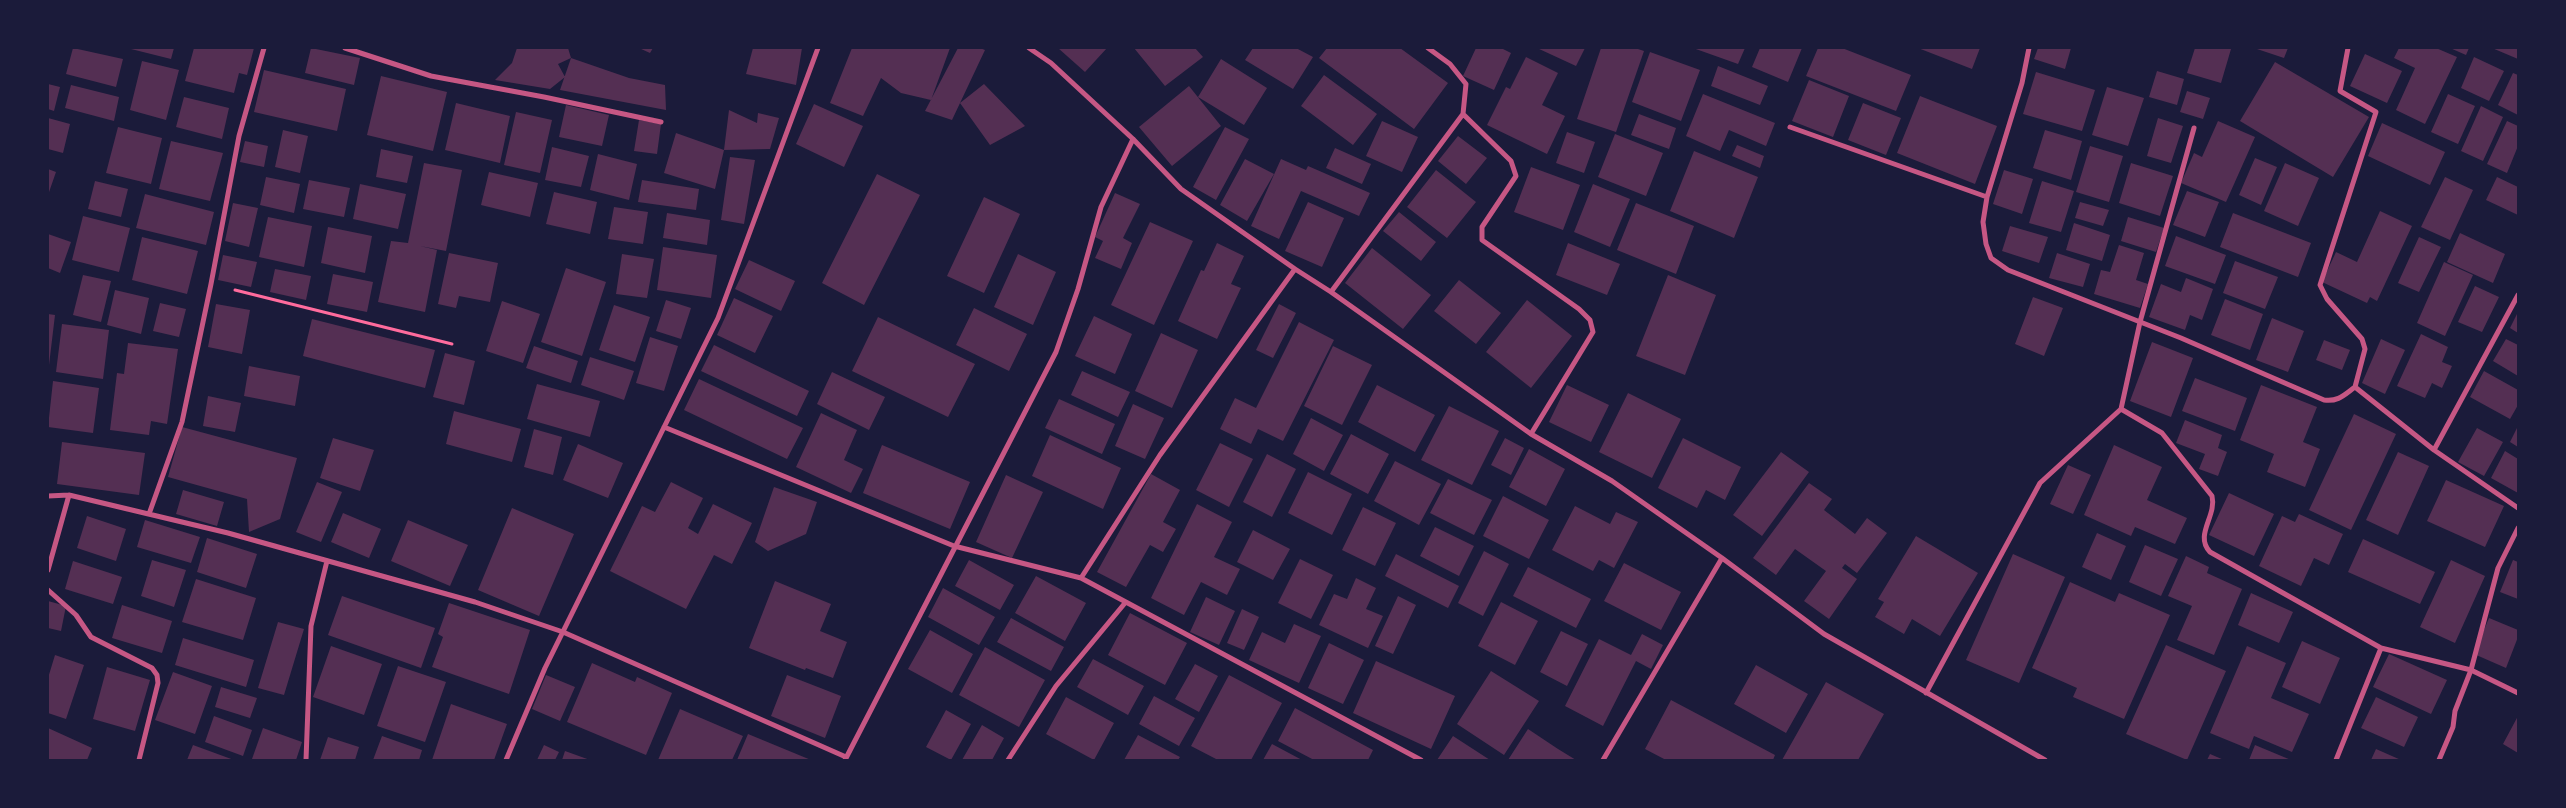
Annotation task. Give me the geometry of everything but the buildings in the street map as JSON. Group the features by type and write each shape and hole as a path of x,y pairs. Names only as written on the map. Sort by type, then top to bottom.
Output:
{"street":[{"path":"149,514 182,422 239,136 264,48"},
{"path":"345,48 431,76 544,97 661,122"},
{"path":"506,760 562,632 718,318 818,48"},
{"path":"1029,48 1050,63 1133,139 1181,189 1295,269 1332,292 1532,434 1612,481 1722,558 1824,634 2044,760"},
{"path":"1332,292 1463,114 1466,84 1450,64 1428,48"},
{"path":"2029,48 2022,83 1987,197 1983,222 1986,244 1991,258 2008,270 2140,322 2324,400 2333,401 2341,398 2355,387 2365,349 2362,339 2327,299 2320,285 2376,112 2340,91 2348,48"},
{"path":"1463,114 1511,161 1516,176 1482,227 1482,240 1579,310 1590,320 1593,332 1532,434"},
{"path":"1790,127 1987,197"},
{"path":"1926,693 2040,483 2121,409 2140,322 2194,128"},
{"path":"48,496 69,495 149,514 475,602 562,632 845,759 1056,352 1078,289 1101,207 1133,139"},
{"path":"1081,578 1160,455 1295,269"},
{"path":"2434,450 2518,295"},
{"path":"2355,387 2434,450 2518,508"},
{"path":"2121,409 2162,433 2212,496 2215,505 2203,538 2204,545 2210,552 2381,648 2470,670 2518,693"},
{"path":"664,427 954,546 1081,578 1421,760"},
{"path":"48,570 69,495"},
{"path":"2439,760 2453,727 2455,711 2470,670 2498,568 2518,528"},
{"path":"1603,760 1722,558"},
{"path":"306,760 310,626 327,561"},
{"path":"48,590 76,615 91,637 152,668 157,675 158,683 139,760"},
{"path":"1008,760 1056,686 1125,602"},
{"path":"2336,760 2381,648"}],"path":[{"path":"211,284 452,344"}]}
